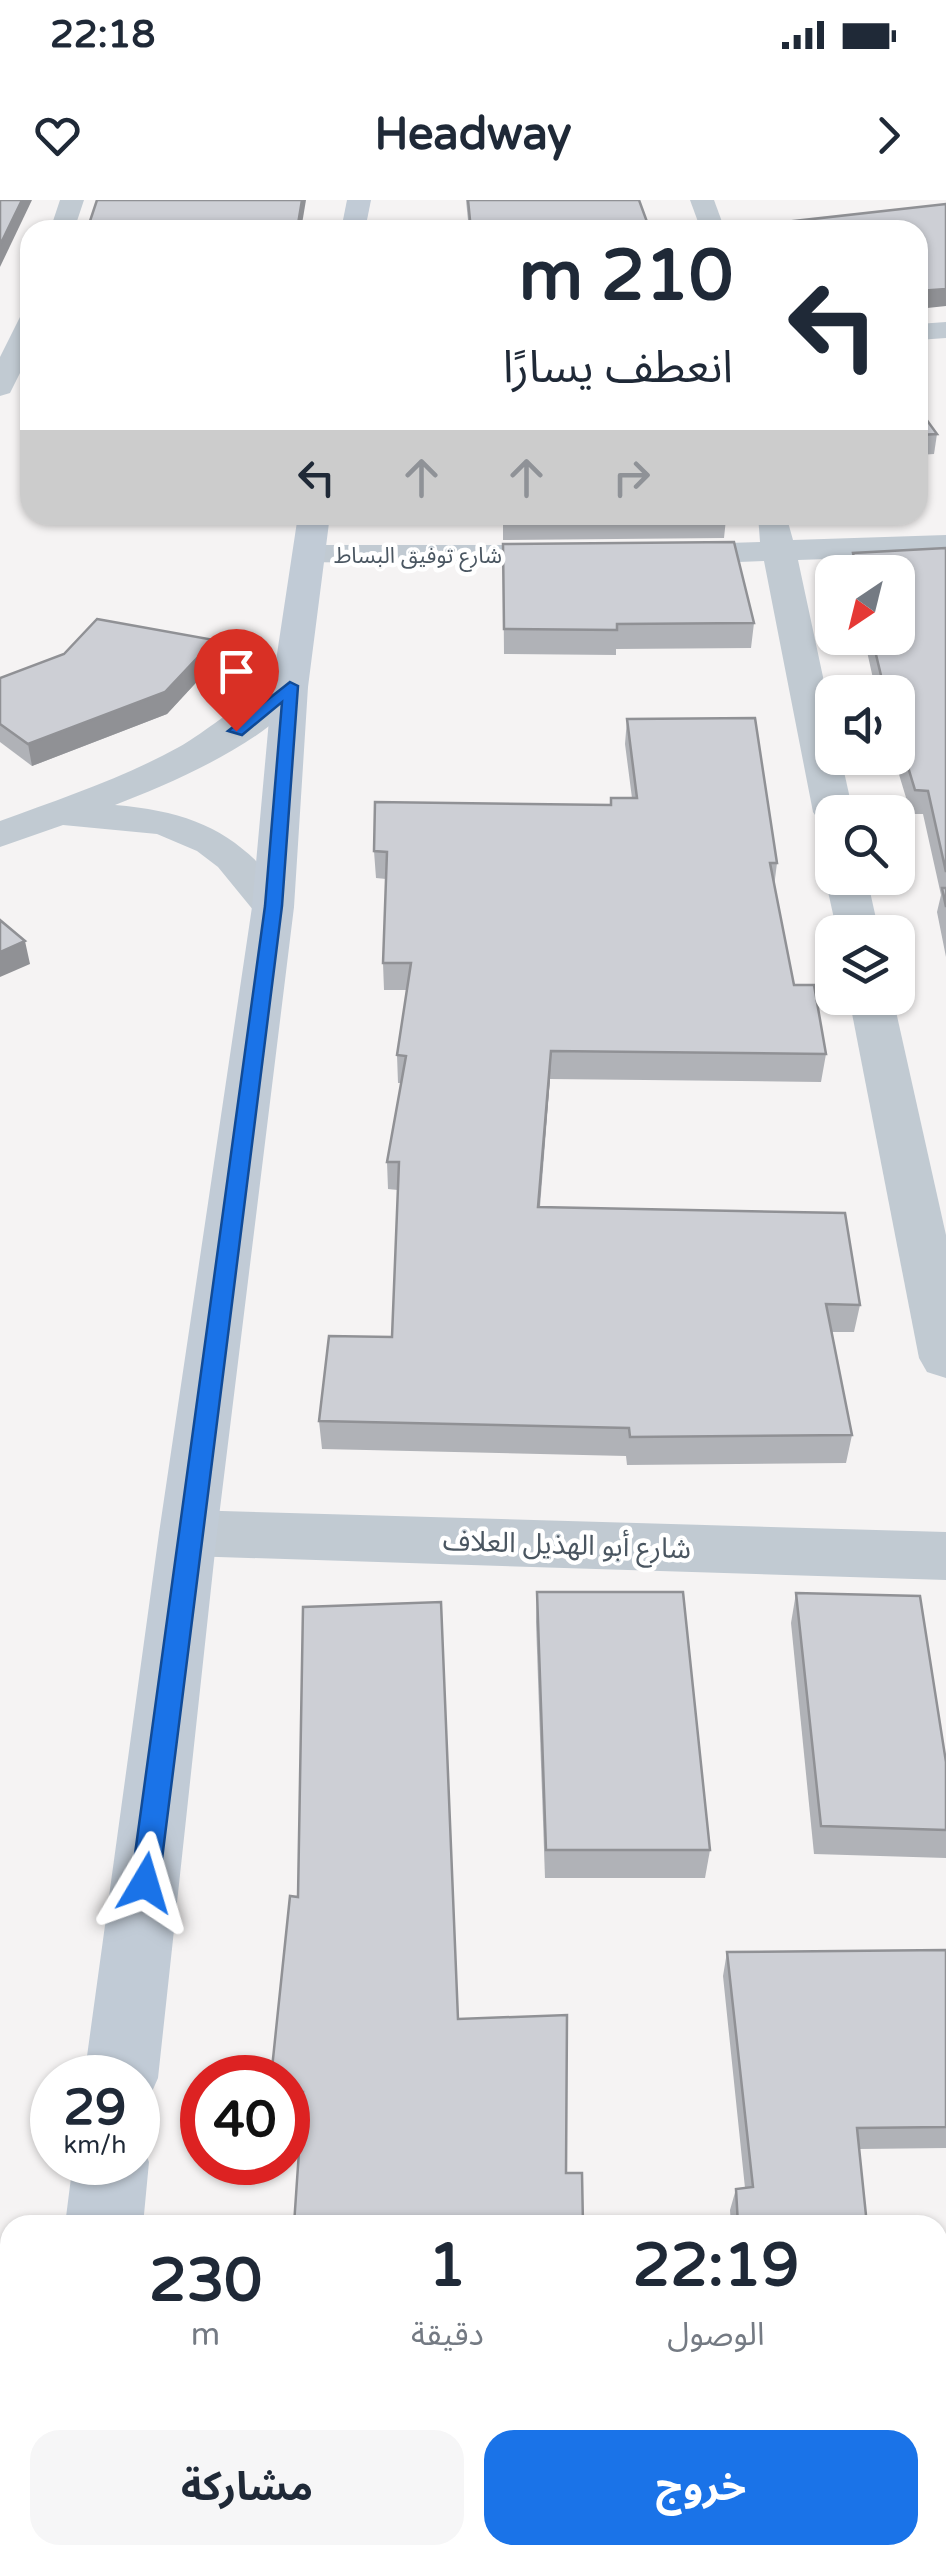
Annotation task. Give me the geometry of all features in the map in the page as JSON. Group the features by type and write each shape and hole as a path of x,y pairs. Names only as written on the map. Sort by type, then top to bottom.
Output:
{"street":[{"path":"0,387 20,338"},
{"path":"773,525 829,795"},
{"path":"125,2055 188,1533 274,906 290,686 312,535"},
{"name":"شارع توفيق البساط","path":"312,535 614,555 946,546"},
{"path":"0,834 183,764 236,731 290,686"},
{"path":"50,816 148,820 200,835 239,860 274,906"},
{"path":"875,1015 946,1358"},
{"name":"شارع أبو الهذيل العلاف","path":"188,1533 946,1556"},
{"path":"105,2215 108,2185"}],"building":[{"path":"0,200 22,200 0,245"},
{"path":"97,200 302,200 299,220 90,220"},
{"path":"468,200 639,200 646,220 470,220"},
{"path":"946,204 946,289 928,290 928,220 803,220"},
{"path":"734,542 754,623 617,624 617,630 504,629 503,544"},
{"path":"946,548 946,872 928,791 915,790 910,775 915,775 915,675 881,675 876,655 915,655 915,555 853,553"},
{"path":"97,619 214,640 165,692 28,744 0,724 0,678 64,654"},
{"path":"755,718 777,863 770,863 794,985 814,985 815,1015 819,1015 826,1054 551,1051 538,1207 845,1213 860,1305 826,1304 852,1435 630,1437 629,1428 319,1421 329,1336 392,1337 399,1162 387,1162 406,1056 397,1055 411,963 383,963 387,852 374,851 375,802 611,805 611,798 637,798 627,719"},
{"path":"0,920 25,941 0,952"},
{"path":"537,1592 683,1592 710,1850 546,1850"},
{"path":"796,1593 920,1596 946,1762 946,1830 821,1826"},
{"path":"441,1602 458,2019 567,2015 566,2173 582,2173 583,2215 295,2215 297,2185 310,2185 310,2055 273,2055 290,1896 298,1897 303,1607"},
{"path":"946,1950 946,2127 857,2128 866,2215 737,2215 736,2189 753,2187 727,1952"}],"route":[{"path":"145,1883 188,1533 274,906 290,686 236,731"}]}
